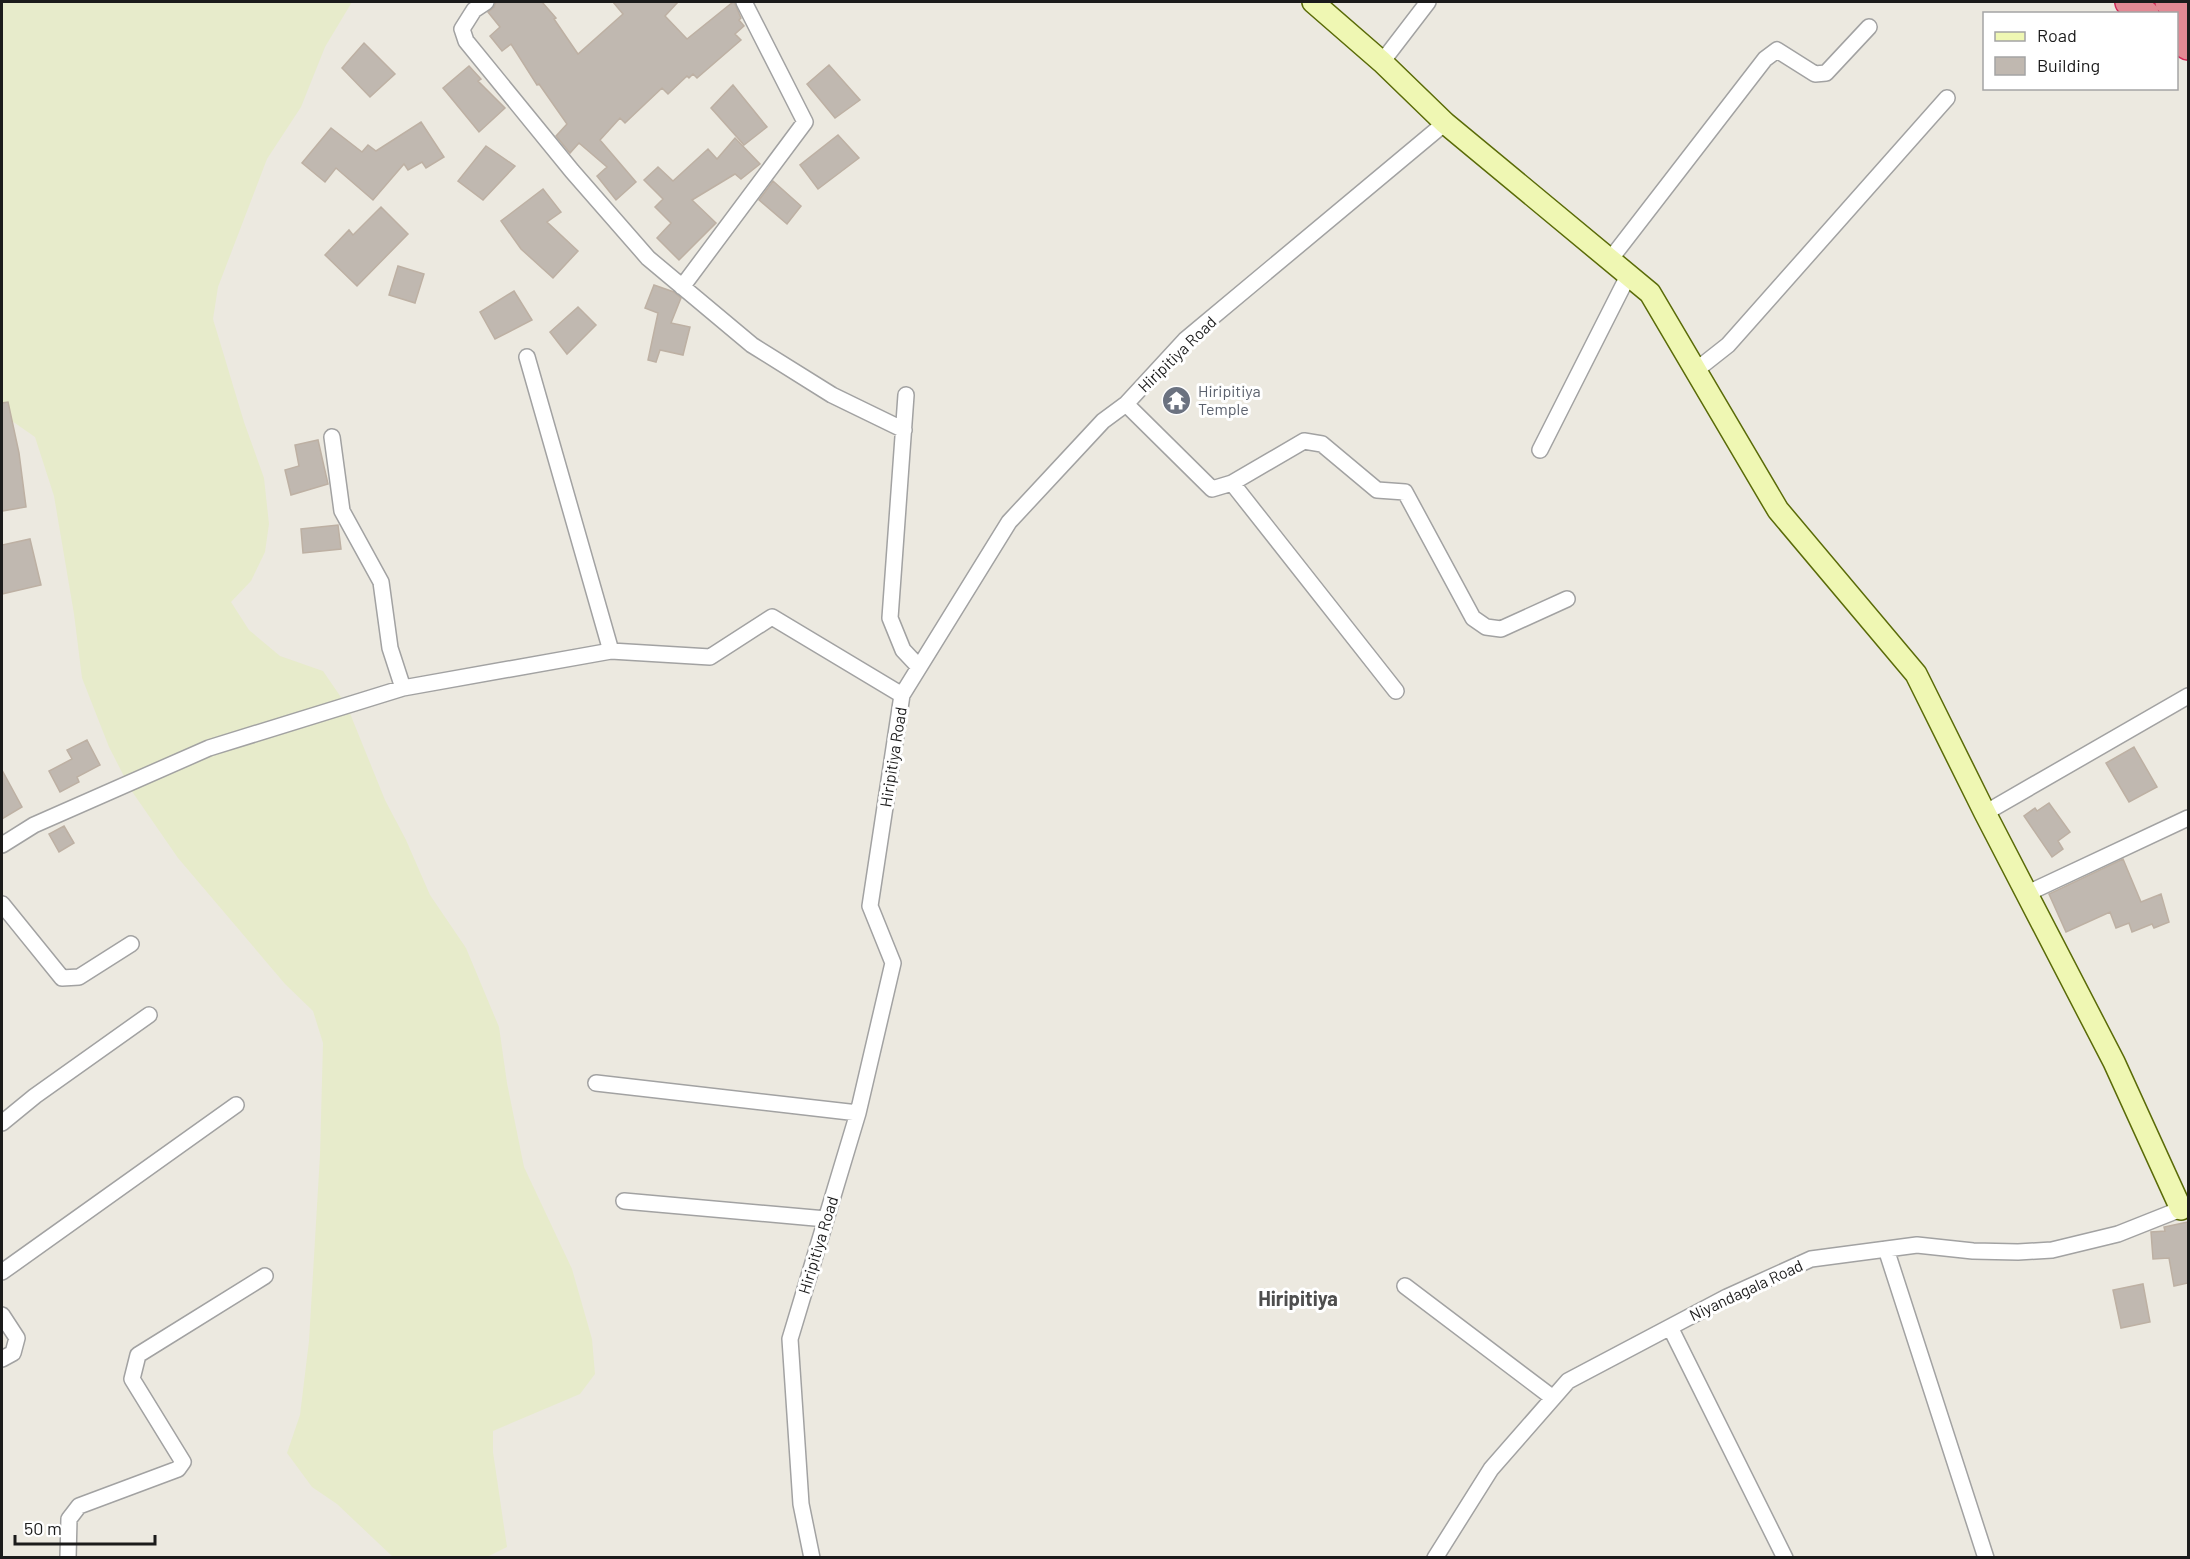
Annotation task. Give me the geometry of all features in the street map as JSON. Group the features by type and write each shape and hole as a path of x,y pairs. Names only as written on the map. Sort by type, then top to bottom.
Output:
{"highway":[{"path":"2128,2 2142,12"},
{"path":"2169,2 2188,16"}],"street":[{"path":"486,2 474,10 462,29 466,41 572,171 648,258 752,345 832,395 904,430"},
{"path":"682,287 805,122 744,2"},
{"path":"1313,2 1382,62 1445,123 1650,294 1778,510 1916,674 2114,1062 2185,1209"},
{"path":"1382,62 1428,2"},
{"path":"1609,261 1766,59 1777,50 1815,74 1826,73 1869,27"},
{"path":"1695,371 1728,345 1947,98"},
{"name":"Hiripitiya Road","path":"812,1557 801,1504 790,1339 858,1113 893,963 870,906 902,695 1008,522 1103,421 1126,404 1185,340 1445,123"},
{"path":"1540,450 1628,276"},
{"path":"527,357 611,651"},
{"path":"906,394 890,618 903,650 919,667"},
{"path":"1126,404 1212,489 1232,483 1304,441 1322,444 1377,490 1405,492 1473,618 1486,627 1501,629 1567,599"},
{"path":"332,437 342,511 381,582 390,648 404,688"},
{"path":"1232,483 1396,691"},
{"path":"2,844 34,825 208,748 404,688 611,651 710,657 772,616 902,695"},
{"path":"1985,813 2188,696"},
{"path":"2028,893 2188,818"},
{"path":"2,904 62,978 79,977 131,944"},
{"path":"2,1124 35,1096 149,1015"},
{"path":"596,1083 858,1113"},
{"path":"2,1272 236,1105"},
{"path":"624,1201 826,1219"},
{"name":"Niyandagala Road","path":"1435,1557 1491,1469 1568,1381 1727,1297 1811,1259 1917,1245 1973,1251 2052,1250 2118,1234 2185,1209"},
{"path":"1886,1249 1986,1557"},
{"path":"68,1557 69,1519 79,1506 178,1469 183,1462 132,1379 138,1355 265,1276"},
{"path":"1406,1286 1553,1398"},
{"path":"2,1315 16,1338 13,1353 2,1359"},
{"path":"1670,1327 1785,1557"}],"green space":[{"path":"2,2 352,2 325,47 301,107 267,159 218,287 213,319 244,422 264,478 269,524 265,552 251,581 231,602 249,630 280,656 323,671 347,706 385,800 406,840 430,895 466,948 499,1027 507,1083 524,1167 572,1269 592,1339 595,1374 580,1394 493,1431 493,1452 507,1547 487,1557 393,1557 337,1504 312,1487 287,1453 300,1415 309,1341 320,1155 323,1043 313,1011 285,984 178,858 131,790 109,747 82,678 74,614 54,496 35,437 2,414"}],"building":[{"path":"496,2 542,2 556,18 554,19 578,54 623,14 613,2 678,2 665,16 687,39 733,2 741,18 739,20 744,26 735,34 741,40 697,78 693,74 689,78 687,76 668,94 662,88 625,123 620,118 600,140 636,182 616,200 597,176 607,167 579,143 570,153 556,136 567,124 539,84 537,85 511,44 502,51 490,36 500,27 488,12"},
{"path":"364,43 395,74 370,97 342,68"},
{"path":"829,65 860,100 835,118 807,84"},
{"path":"469,66 481,79 478,81 505,108 479,132 443,88"},
{"path":"733,85 767,127 744,145 711,108"},
{"path":"421,122 444,157 426,168 422,162 408,170 404,164 373,200 336,168 325,182 302,163 331,128 362,152 368,145 376,151"},
{"path":"838,135 859,158 818,189 800,165"},
{"path":"735,138 760,164 741,179 735,174 692,200 716,223 679,260 657,238 671,223 655,207 663,199 644,180 658,167 673,181 708,149 717,159"},
{"path":"486,146 515,166 483,200 458,181"},
{"path":"773,181 801,206 787,224 759,200"},
{"path":"543,189 561,212 547,222 578,251 553,278 521,249 501,221"},
{"path":"381,207 408,234 357,286 325,255 349,230 353,235"},
{"path":"398,266 424,274 415,303 389,295"},
{"path":"654,285 674,292 681,298 671,323 690,327 683,355 660,350 656,362 648,360 658,313 645,308"},
{"path":"514,291 532,320 495,339 480,312"},
{"path":"578,307 596,325 567,354 550,332"},
{"path":"8,402 19,453 26,507 2,511 2,403"},
{"path":"318,440 328,484 291,495 285,470 299,466 295,445"},
{"path":"338,525 341,549 303,553 301,529"},
{"path":"30,539 41,585 2,594 2,545"},
{"path":"87,740 100,765 77,777 79,782 60,792 49,771 72,759 67,750"},
{"path":"2134,747 2157,787 2129,802 2106,763"},
{"path":"2,770 22,807 2,819"},
{"path":"2049,803 2070,832 2058,841 2063,849 2052,857 2024,816 2035,808 2037,811"},
{"path":"64,826 74,843 59,852 49,834"},
{"path":"2123,859 2141,902 2161,894 2169,922 2154,928 2152,924 2132,932 2129,923 2116,928 2110,912 2066,932 2049,894"},
{"path":"2188,1222 2188,1283 2174,1286 2169,1258 2153,1259 2151,1232 2165,1231 2164,1227"},
{"path":"2143,1284 2150,1322 2121,1328 2113,1290"}],"place":[{"name":"Hiripitiya Temple","path":"1177,400"}],"district":[{"name":"Hiripitiya","path":"1298,1299"}]}
